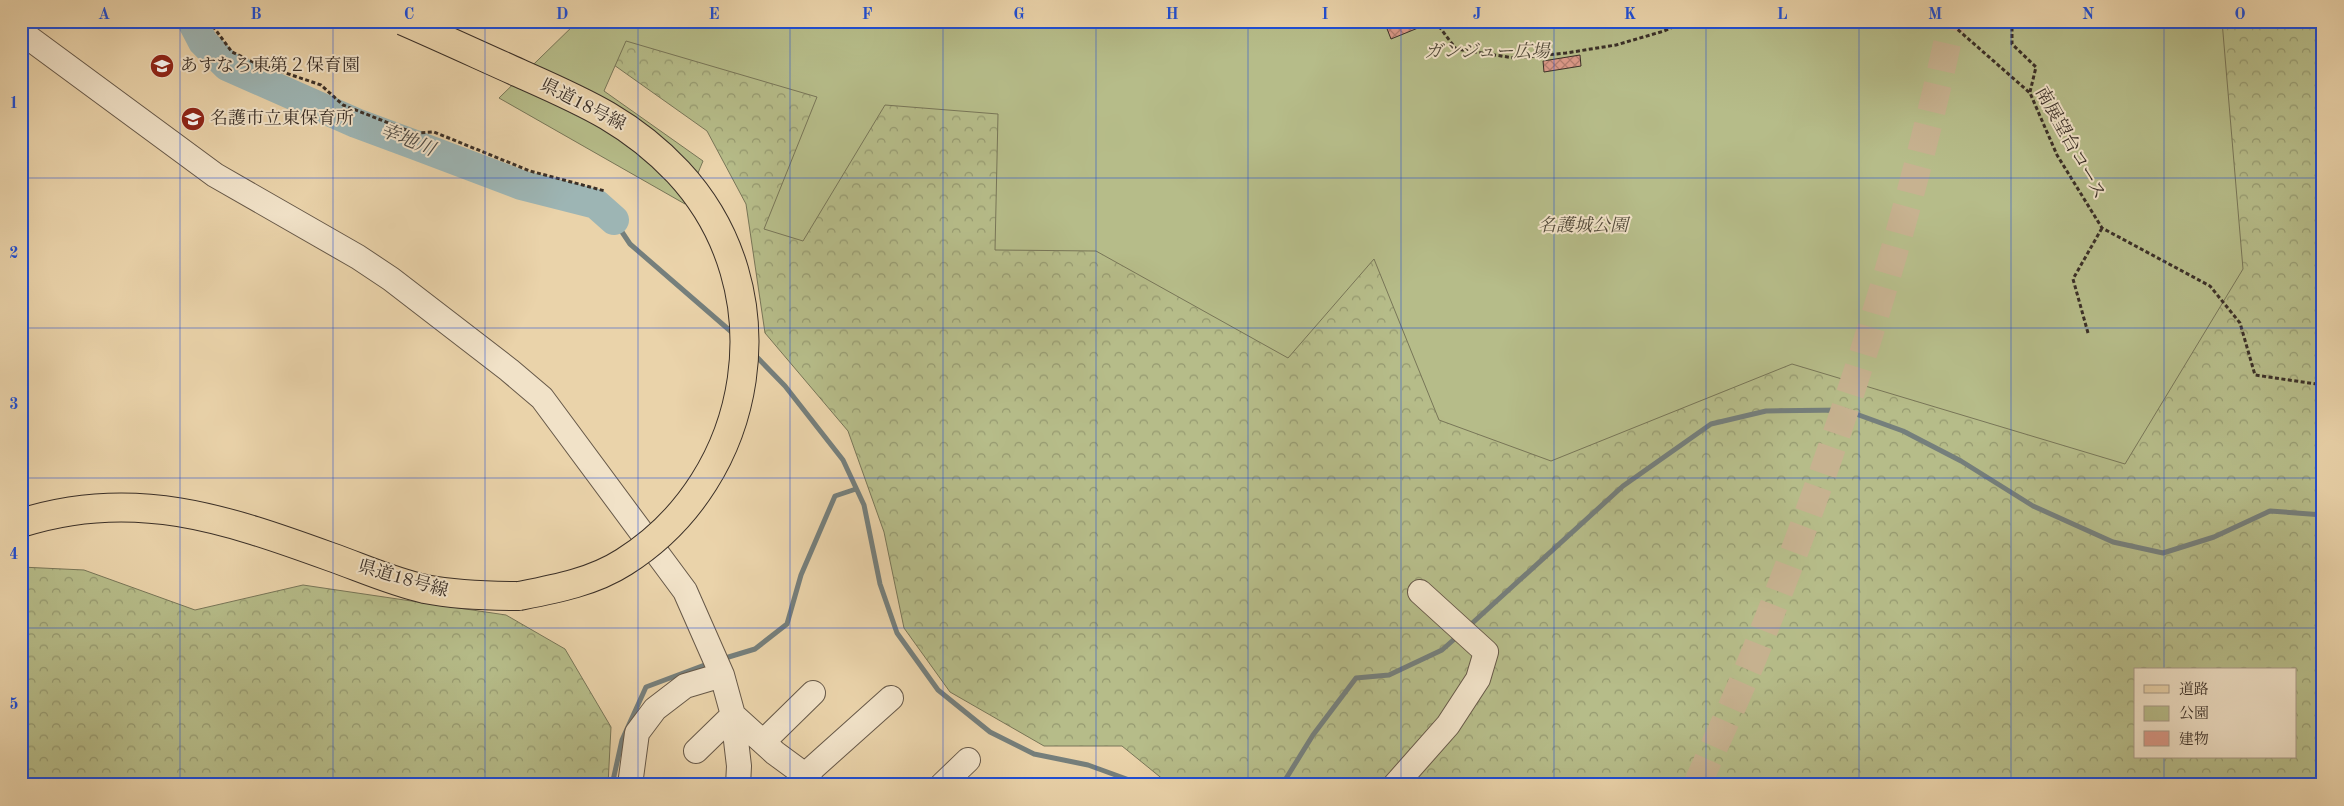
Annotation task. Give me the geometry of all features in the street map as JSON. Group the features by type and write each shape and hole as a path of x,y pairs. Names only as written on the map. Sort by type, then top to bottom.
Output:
{"main road":[{"name":"県道18号線","path":"21,523 59,512 104,507 190,513 262,532 424,589 463,595 520,596 565,586 615,567 646,546 668,527 690,502 721,450 734,415 745,355 742,297 735,268 724,241 699,198 679,174 630,128 603,111 403,21"}],"street":[{"path":"21,32 215,175 358,257 391,280 509,370 542,398 685,591 718,666 733,715 739,766 738,785"},
{"path":"1395,785 1448,725 1478,679 1486,652 1420,592"},
{"path":"630,785 637,734 655,709 685,686 718,666"},
{"path":"763,742 813,692"},
{"path":"733,715 809,780 891,698"},
{"path":"696,751 733,715"},
{"path":"942,785 968,760"}],"path":[{"path":"209,21 232,52 253,62 321,85 343,105 414,133 434,132 530,171 605,192"},
{"path":"1435,21 1456,49 1514,58 1616,46 1664,31 1687,21"},
{"name":"南展望台コース","path":"1948,21 2030,93 2057,155 2102,228"},
{"path":"2012,21 2012,44 2036,67 2030,93"},
{"path":"2088,333 2072,279 2102,228 2210,286 2240,324 2256,375 2323,385"}],"green space":[{"name":"名護城公園","path":"578,21 2222,21 2243,269 2125,464 1792,364 1551,461 1439,420 1374,259 1288,358 1096,251 995,250 998,114 885,105 803,241 764,229 817,97 626,41 604,91 703,161 685,204 499,98"},
{"name":"ガンジュー広場","path":"607,21 2323,21 2323,785 1170,785 1122,746 1044,746 950,692 904,628 884,532 848,431 765,333 746,204 707,131 590,48"},
{"path":"21,567 84,570 195,610 303,585 506,615 565,649 611,727 608,785 21,785"}],"building":[{"path":"1384,21 1415,21 1418,28 1391,39"},
{"path":"1580,55 1581,66 1544,72 1543,61"}],"waterway":[{"name":"幸地川","path":"192,21 203,42 227,66 356,123 521,185 596,204 614,220"},
{"path":"614,220 630,244 735,335"},
{"path":"752,352 785,386 843,460 864,505 880,584 897,633 938,690 990,732 1034,754 1088,765 1143,785"},
{"path":"1468,627 1623,486 1711,424 1766,411 1845,410 1903,431 1961,461 2033,506 2113,542 2163,553 2214,537 2270,511 2323,515"},
{"path":"722,659 755,649 787,624 801,575 835,496 856,489"},
{"path":"1282,785 1313,735 1356,678 1389,675 1442,650 1459,635"},
{"path":"612,785 622,740 646,687 710,663"}],"tunnel":[{"path":"1697,785 1760,640 1844,412 1893,257 1934,100 1952,21"}],"place":[{"name":"あすなろ東第２保育園","path":"162,66"},
{"name":"名護市立東保育所","path":"193,119"}]}
